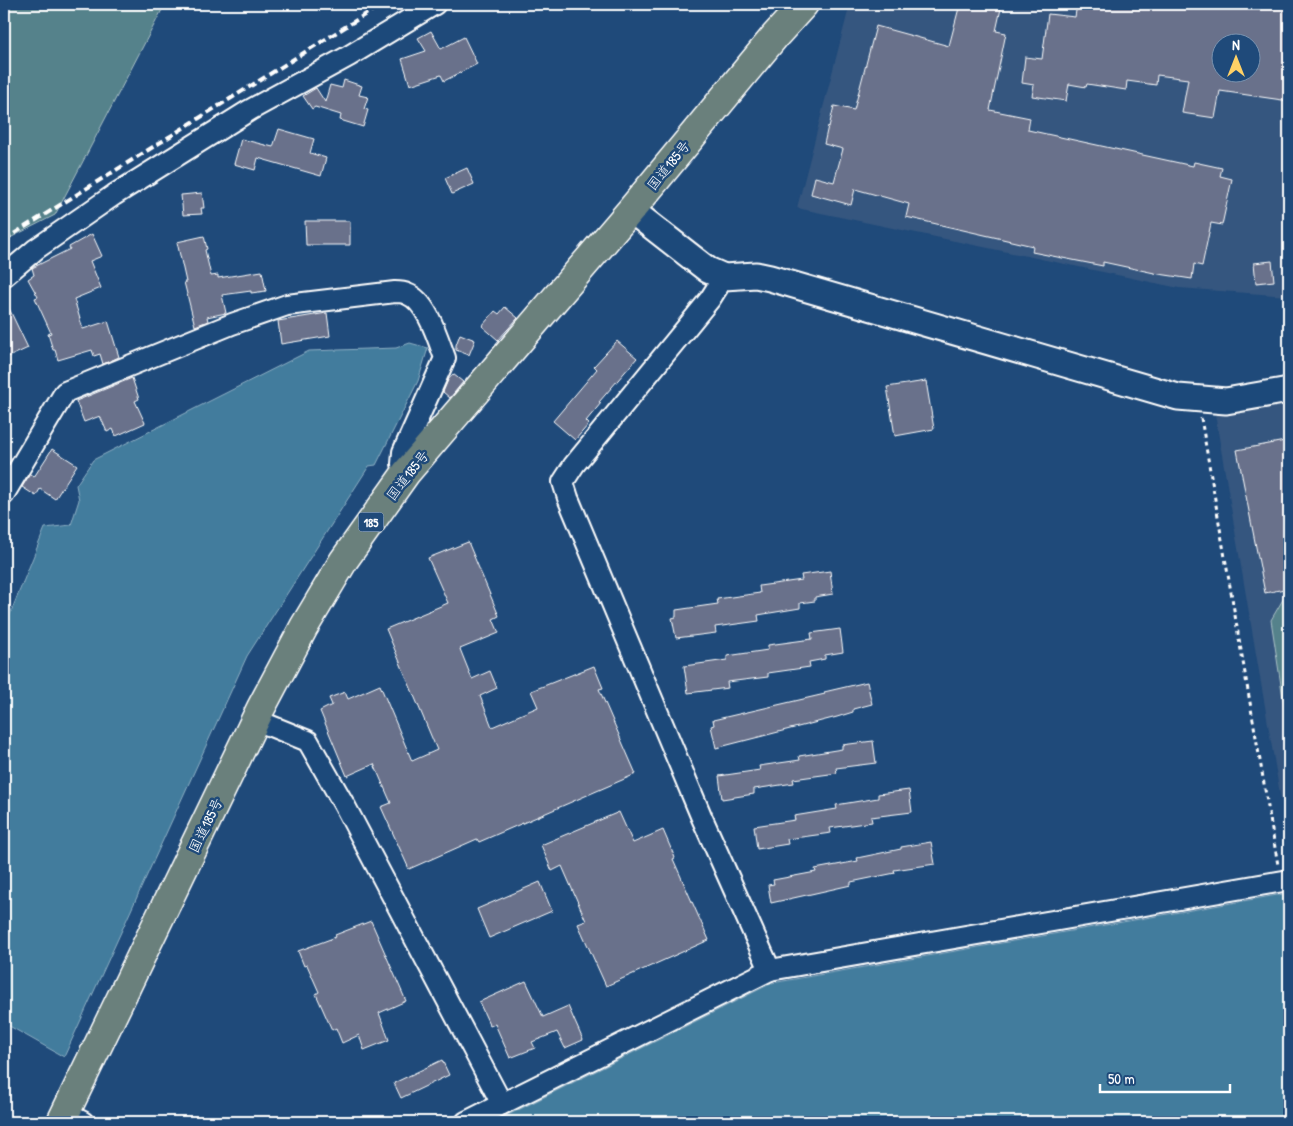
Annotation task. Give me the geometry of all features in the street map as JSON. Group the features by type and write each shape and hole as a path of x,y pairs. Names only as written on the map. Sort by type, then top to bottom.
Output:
{"highway":[{"name":"国道185号","path":"70,1119 256,720 304,627 344,560 406,473 804,4"}],"street":[{"path":"4,276 36,249 114,195 250,110 349,56 435,4"},
{"path":"631,210 708,270 724,277 756,275 770,278 1178,397 1226,401 1289,390"},
{"path":"724,277 710,299 574,465 563,482 702,818 770,970"},
{"path":"4,494 65,392 232,324 286,305 395,292 408,294 429,316 445,358 403,452 402,464 406,473"},
{"path":"256,720 308,740 346,808 502,1104"},
{"path":"466,1122 770,970 1285,880"}],"path":[{"path":"1198,400 1285,880"}],"shaded area":[{"path":"850,4 1289,4 1289,296 1179,288 797,208"},
{"path":"410,343 428,348 418,381 376,465 369,466 247,656 64,1057 4,1023 4,629 45,528 71,525 79,500 76,485 93,460 309,351 396,348"},
{"path":"1289,395 1289,841 1288,841 1214,408"},
{"path":"1289,893 1289,1122 494,1122 772,983"}],"green space":[{"path":"4,4 165,4 55,215 4,241"},
{"path":"1289,595 1289,737 1271,620 1285,596"}],"building":[{"path":"960,4 1002,4 996,31 1006,33 990,110 1030,118 1028,130 1193,166 1194,162 1222,168 1220,176 1232,179 1222,225 1211,223 1202,266 1194,264 1192,279 1103,262 1103,266 1032,252 1033,246 906,217 909,204 855,189 851,205 811,194 815,177 834,182 843,149 824,144 828,126 834,106 854,110 876,26 949,46"},
{"path":"1077,4 1289,4 1289,101 1220,91 1215,118 1182,113 1188,79 1157,75 1156,85 1127,81 1126,90 1087,84 1086,87 1069,84 1066,101 1032,96 1034,85 1022,83 1025,57 1042,59 1048,14 1075,17"},
{"path":"431,31 441,49 464,37 477,64 444,81 441,75 410,85 402,59 426,51 418,38"},
{"path":"344,80 362,86 359,95 368,97 364,109 368,110 363,127 340,120 341,115 315,107 312,109 303,96 316,88 325,102 330,85 342,88"},
{"path":"279,129 314,139 310,153 326,158 321,176 258,158 255,170 234,164 241,139 273,147"},
{"path":"467,168 474,184 452,194 445,178"},
{"path":"202,193 204,208 201,208 202,214 183,215 181,195"},
{"path":"305,221 350,221 350,245 306,245"},
{"path":"92,234 102,256 90,261 101,288 74,299 83,329 108,321 119,357 103,364 100,354 94,356 92,350 58,360 48,334 51,333 35,298 38,297 28,279 34,275 32,268 70,249 69,247"},
{"path":"204,236 211,276 218,275 218,278 262,271 266,291 222,295 226,313 207,317 208,321 195,326 184,282 186,282 177,242"},
{"path":"1272,261 1274,281 1256,283 1254,263"},
{"path":"4,298 28,348 4,359"},
{"path":"505,307 518,318 498,340 482,326 495,311 499,314"},
{"path":"327,313 330,336 281,344 278,321"},
{"path":"460,334 475,340 469,355 456,350"},
{"path":"617,341 637,358 599,402 601,403 586,421 589,424 575,440 553,421 597,369 594,366"},
{"path":"453,374 463,382 450,398 443,392"},
{"path":"132,378 139,399 135,401 145,423 116,436 113,429 107,432 100,416 84,422 76,401"},
{"path":"926,381 934,429 895,436 887,387"},
{"path":"1285,441 1289,462 1289,588 1265,593 1237,450"},
{"path":"52,449 77,465 55,499 40,489 36,496 22,487 30,474 34,477"},
{"path":"468,542 499,616 493,619 499,633 460,649 472,679 490,671 497,688 480,696 492,727 538,707 531,691 594,666 603,688 599,689 636,774 479,842 477,839 409,869 381,807 391,803 374,764 347,776 320,711 332,705 329,698 345,692 348,699 380,685 412,761 437,750 386,629 448,603 428,558"},
{"path":"830,571 833,594 815,597 815,601 800,603 800,608 758,615 759,621 715,627 716,633 676,638 672,618 676,617 676,610 718,604 717,599 760,593 759,586 802,580 801,575"},
{"path":"840,629 843,652 825,655 825,659 809,662 810,667 768,673 768,677 727,682 728,688 688,693 684,666 727,660 727,656 768,650 768,645 812,639 811,633"},
{"path":"867,682 872,704 853,709 853,712 837,717 716,748 711,726 714,725 713,720 825,694 824,692"},
{"path":"873,741 876,763 836,768 837,773 793,779 794,783 754,789 754,794 722,799 719,776 760,770 759,766 800,760 799,756 842,749 842,745"},
{"path":"909,790 912,812 871,817 872,822 830,828 831,833 787,839 788,844 757,849 754,826 795,820 794,816 837,809 836,805 878,798 878,794"},
{"path":"619,812 633,843 663,830 675,858 673,859 709,940 606,986 578,924 586,921 562,866 552,871 541,845"},
{"path":"931,842 935,864 894,870 895,873 851,882 851,885 771,903 768,885 774,884 773,880 816,872 815,869 858,861 857,858"},
{"path":"540,882 552,911 489,938 477,909"},
{"path":"371,921 406,1001 379,1013 389,1040 364,1050 359,1035 342,1043 336,1028 332,1030 316,994 319,992 307,965 304,966 298,951"},
{"path":"526,981 543,1017 568,1006 583,1040 565,1048 557,1032 532,1042 535,1048 510,1058 495,1024 490,1026 479,1002"},
{"path":"442,1060 449,1075 401,1098 394,1083"}],"railway":[{"path":"4,240 382,4"}]}
